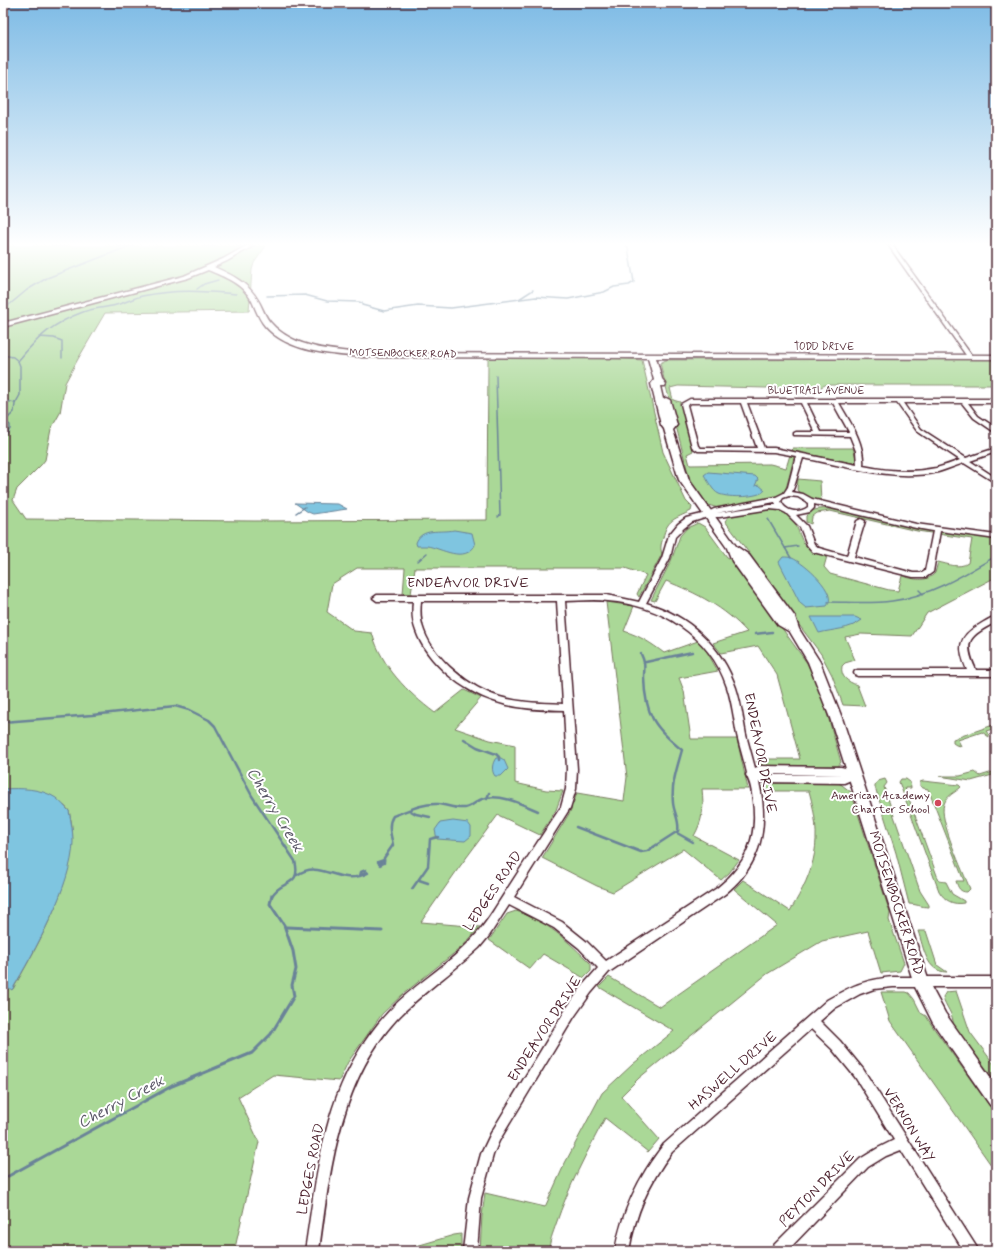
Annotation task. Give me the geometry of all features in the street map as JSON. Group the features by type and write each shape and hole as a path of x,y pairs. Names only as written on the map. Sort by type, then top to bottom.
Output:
{"main road":[{"path":"3,325 82,305"},
{"name":"MOTSENBOCKER ROAD","path":"257,305 262,318 271,328 292,340 321,350 362,355 652,356 658,380 655,384 665,424 668,429 684,480 732,548 736,559 782,622 794,629 810,652 819,672 855,774 921,982 939,1018 996,1099"},
{"name":"TODD DRIVE","path":"652,356 996,357"}],"street":[{"path":"933,305 970,357"},
{"name":"BLUETRAIL AVENUE","path":"761,450 698,449 696,447 685,403 690,401 996,401"},
{"path":"743,401 761,450 778,451 893,472 921,472 936,470 996,450"},
{"path":"803,401 818,434"},
{"path":"899,401 919,430 996,481"},
{"path":"964,401 976,417 996,431"},
{"path":"836,402 860,452 860,467"},
{"path":"796,434 851,434"},
{"path":"642,604 666,558 674,534 681,526 690,520 708,515 716,510 778,499 787,494 791,487 800,455"},
{"path":"791,487 800,495 809,507"},
{"path":"787,494 800,495"},
{"path":"778,499 778,504 803,526 814,548 913,575 923,575 929,572 937,530"},
{"path":"708,515 720,516 770,507 796,513 809,507 835,507 937,530 996,536"},
{"path":"803,526 804,516 809,507"},
{"path":"850,559 861,521"},
{"name":"ENDEAVOR DRIVE","path":"377,598 607,598 642,604 665,613 687,626 705,642 715,655 729,680 758,807 758,832 753,850 743,869 721,891 606,968 586,989 570,1013 495,1137 485,1159 476,1191 472,1218 470,1251"},
{"path":"417,598 416,616 422,637 441,662 461,681 484,695 513,704 534,707 567,707"},
{"name":"LEDGES ROAD","path":"312,1251 330,1140 345,1091 357,1064 372,1041 402,1006 460,959 479,941 508,899 565,808 571,789 572,768 561,598"},
{"path":"974,673 966,656 964,646 966,640 974,631 996,619"},
{"path":"858,673 996,673"},
{"path":"751,775 761,779 844,779 855,774"},
{"path":"508,899 558,925 606,968"},
{"name":"HASWELL DRIVE","path":"622,1251 629,1219 638,1194 654,1165 668,1148 831,1004 857,989 883,982 996,982"},
{"name":"VERNON WAY","path":"812,1022 852,1064 972,1251"},
{"name":"PEYTON DRIVE","path":"778,1251 864,1163 882,1152 902,1143"}],"green space":[{"path":"3,305 249,305 249,311 105,313 65,383 60,413 51,429 45,460 17,489 13,500 26,519 254,521 487,520 488,358 610,358 642,360 663,452 686,501 692,507 691,511 669,523 661,544 662,554 639,597 637,594 646,575 625,568 415,568 411,594 403,594 405,568 357,568 332,584 327,612 354,631 372,633 376,645 389,668 405,687 425,705 435,713 464,690 481,698 455,728 490,740 515,745 515,783 546,790 563,791 556,810 540,835 498,815 421,922 480,927 463,946 402,995 382,1014 348,1062 339,1081 273,1075 238,1097 259,1142 235,1248 275,1251 3,1251 3,995 9,988 13,989 45,930 64,884 70,861 73,840 70,813 65,806 52,799 11,789 3,789"},
{"path":"996,359 996,385 825,385 821,387 772,388 769,385 767,388 678,386 670,388 673,400 680,402 693,451 687,454 690,465 770,464 786,468 790,455 794,457 784,493 776,498 718,508 708,505 690,480 660,363 666,360"},
{"path":"793,448 853,448 857,461 852,463 792,451"},
{"path":"798,479 820,481 821,502 814,501 797,490"},
{"path":"774,509 789,514 796,525 804,544 809,549 827,556 824,567 830,574 889,590 898,591 902,576 915,579 924,579 935,573 938,562 957,566 968,563 972,539 917,531 830,511 817,513 812,517 811,524 806,522 806,516 817,509 838,510 918,529 996,539 996,577 927,613 912,636 861,634 845,637 855,660 845,663 842,666 842,673 848,681 857,685 865,706 843,705 832,675 821,654 762,576 749,553 725,521 729,516"},
{"path":"698,523 705,527 727,557 733,560 807,663 822,698 830,724 841,762 838,766 764,766 756,762 760,759 800,759 777,675 758,646 721,653 713,643 747,632 729,615 710,602 666,581 655,601 651,600 671,561 680,536 687,528"},
{"path":"606,602 634,606 624,631 645,640 664,653 698,641 707,652 718,671 679,678 684,691 691,739 737,739 748,789 702,789 702,813 694,836 739,860 729,873 721,880 683,849 613,892 597,886 542,858 570,812 577,793 624,801 627,777"},
{"path":"996,724 996,728 986,731 989,737 982,732 958,740 961,746 953,743 953,739"},
{"path":"996,771 996,774 971,781 939,776 960,776 975,772 980,776"},
{"path":"885,779 887,783 884,787 920,891 929,907 909,904 896,853 875,787 878,781"},
{"path":"901,779 906,779 910,782 911,788 905,788 939,881 946,882 952,894 964,901 964,903 950,902 939,891 899,782"},
{"path":"923,781 959,785 961,787 947,798 943,811 948,833 970,889 967,892 960,889 956,881 964,881 928,789 920,786 920,782"},
{"path":"766,783 838,783 851,792 890,913 889,920 904,963 900,971 881,973 868,931 822,941 767,974 639,1078 621,1096 659,1139 648,1152 605,1118 566,1197 551,1238 549,1251 480,1251 485,1193 545,1207 565,1163 602,1093 633,1064 674,1031 599,987 609,977 660,1007 777,925 734,889 743,880 790,911 806,881 814,854 816,825 813,809 809,791 762,791 762,788"},
{"path":"516,911 537,920 556,933 591,964 591,971 584,978 543,954 530,969 489,940 507,914"},
{"path":"918,931 926,931 937,965 947,972 940,971 930,964"},
{"path":"956,991 970,1032 996,1067 996,1082 953,1024 952,1017 943,997 946,992"},
{"path":"881,992 909,993 914,999 921,1013 926,1016 996,1115 996,1172 890,1021"},
{"path":"461,1234 461,1251 399,1251 454,1235"}],"water":[{"path":"708,472 755,476 758,479 755,486 759,485 765,490 762,493 751,496 729,496 719,494 712,488 704,475"},
{"path":"295,503 338,504 347,509 313,514"},
{"path":"454,530 472,533 475,545 471,551 459,554 433,547 417,546 416,543 422,535 432,532"},
{"path":"783,557 791,558 797,561 812,572 824,586 828,594 829,600 827,606 806,608 800,603 779,562"},
{"path":"811,617 855,617 862,620 852,626 819,633"},
{"path":"496,758 501,758 504,760 508,769 501,776 495,776 493,772 493,765"},
{"path":"3,789 37,790 56,798 69,811 73,842 71,859 66,878 59,898 41,938 12,990 9,988 3,995"},
{"path":"453,821 468,823 471,827 471,836 465,841 437,839 435,830 440,823"}],"waterway":[{"path":"3,310 10,305"},
{"path":"40,337 72,316 117,305"},
{"path":"362,305 384,311 418,306 451,308 478,305"},
{"path":"18,361 40,337"},
{"path":"40,337 54,338 62,341 62,358"},
{"name":"Cherry Creek","path":"3,355 13,357 18,361"},
{"name":"Cherry Creek","path":"3,439 10,429 10,425 5,421 14,412 15,404 20,395 20,366 18,361"},
{"path":"496,376 500,515 498,517"},
{"path":"3,400 15,403"},
{"path":"296,513 305,507"},
{"path":"768,519 785,548"},
{"path":"785,548 798,546"},
{"path":"785,548 791,558"},
{"path":"418,561 427,553"},
{"path":"923,594 946,584 996,556"},
{"path":"919,590 923,594"},
{"path":"828,602 860,603 892,601 923,594"},
{"path":"755,634 772,632"},
{"path":"646,662 692,652"},
{"path":"576,827 641,852 647,851 678,831 678,824 673,803 673,789 682,750 658,727 649,711 645,691 644,663 641,654"},
{"name":"Cherry Creek","path":"3,722 92,715 175,706 189,710 209,720 215,726 252,796 295,861 296,875 290,882 280,887 272,896"},
{"path":"464,739 477,747 496,754 499,757 499,760"},
{"path":"487,798 489,793"},
{"path":"487,798 496,797 511,800 538,811"},
{"path":"409,810 432,804 465,808 482,799 487,798"},
{"path":"384,860 393,845 390,826 391,819 393,816 409,810"},
{"path":"409,810 416,814 430,817"},
{"path":"677,833 693,842"},
{"path":"412,889 428,866 430,839 438,837"},
{"path":"378,862 384,860"},
{"path":"379,864 384,860"},
{"path":"380,865 384,863 384,860"},
{"path":"297,875 306,871 314,870 339,876 360,876"},
{"path":"360,876 361,872 366,870"},
{"path":"361,875 367,872"},
{"path":"360,876 368,873"},
{"path":"419,880 428,883"},
{"name":"Cherry Creek","path":"3,1179 172,1086 252,1053 271,1034 294,996 292,985 296,969 293,951 284,925 270,904 272,895"},
{"path":"286,927 382,931"}],"place":[{"name":"American Academy Charter School","path":"938,803"}]}
